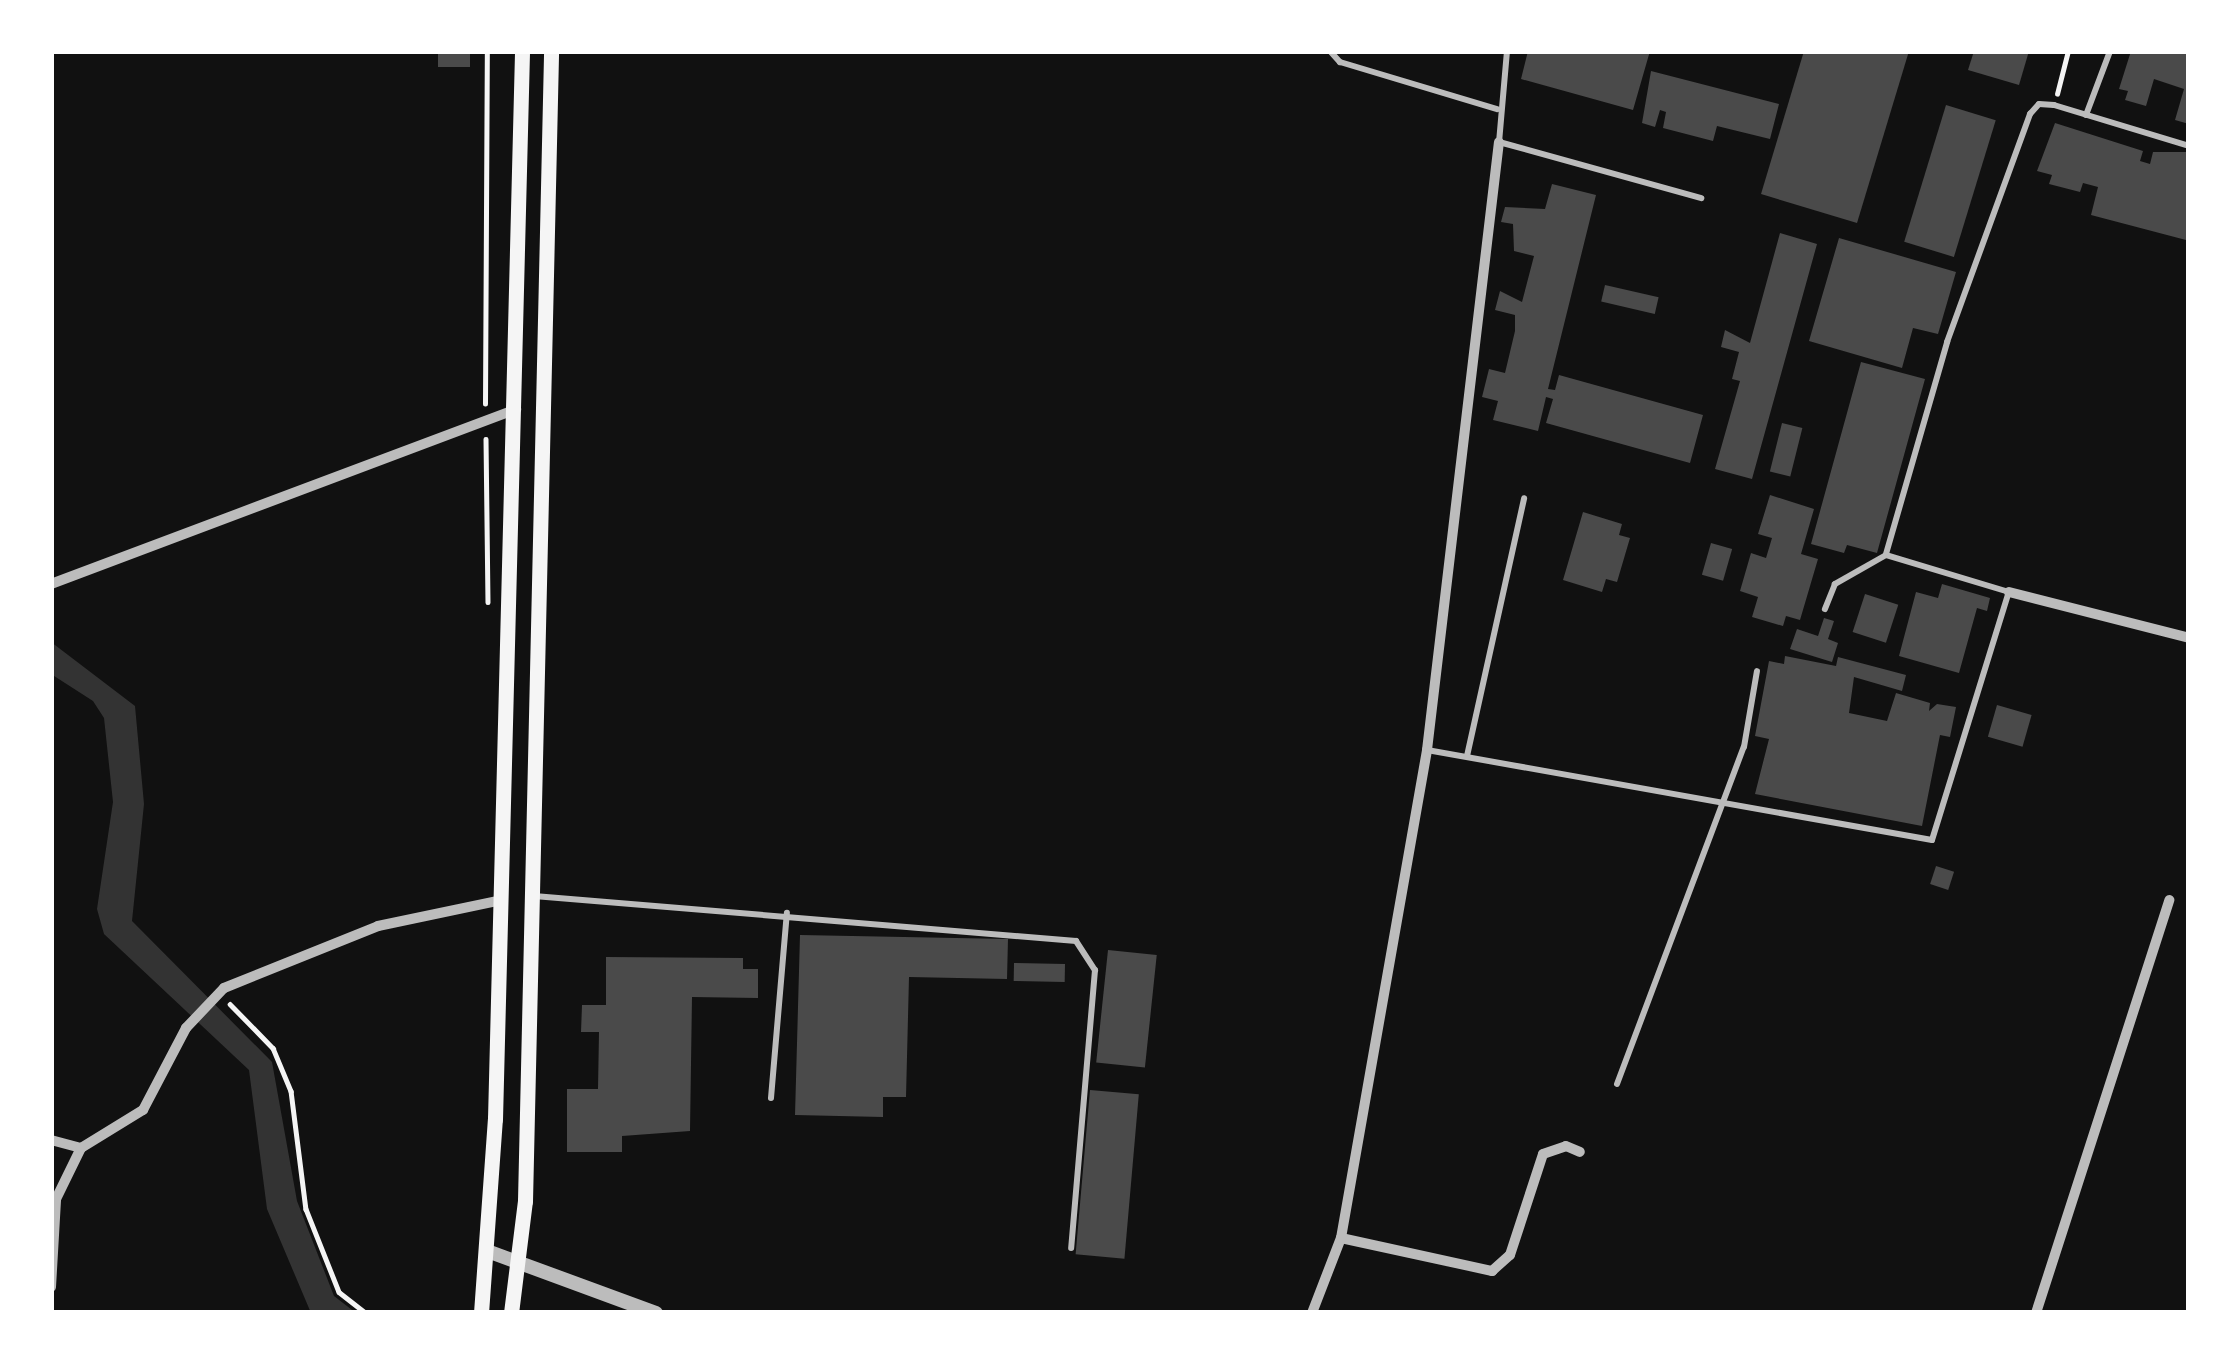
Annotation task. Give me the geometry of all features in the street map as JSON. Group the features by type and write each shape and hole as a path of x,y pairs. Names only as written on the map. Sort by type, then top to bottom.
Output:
{"main road":[{"path":"481,1313 490,1252 522,51"},
{"path":"511,1313 518,1262 534,896 551,51"}],"street":[{"path":"1312,1313 1341,1238 1426,749 1499,142"},
{"path":"51,584 516,410"},
{"path":"2009,592 2189,638"},
{"path":"51,1287 56,1199 81,1148 143,1110 186,1028 214,997 378,926 501,900"},
{"path":"2036,1313 2169,900"},
{"path":"51,1140 81,1148"},
{"path":"1341,1238 1492,1271 1510,1255 1544,1154 1566,1146 1580,1152"},
{"path":"490,1252 656,1313"}],"lane":[{"path":"1330,51 1340,62 1497,109"},
{"path":"1507,51 1497,109 1499,142 1701,198"},
{"path":"2086,115 2110,51"},
{"path":"1825,608 1835,584 1886,555 1947,342 2038,104 2189,146"},
{"path":"1467,756 1524,497"},
{"path":"1426,749 1932,840 2009,592 1886,555"},
{"path":"1617,1084 1744,747 1757,670"},
{"path":"534,896 1057,938 1086,949 1095,970 1070,1248"},
{"path":"771,1098 788,913"}],"path":[{"path":"487,51 488,603"},
{"path":"2054,105 2068,51"},
{"path":"233,1012 273,1048 291,1091 306,1209 339,1292 366,1313"}],"shaded area":[{"path":"51,642 135,706 144,804 132,921 272,1062 297,1201 334,1296 356,1313 311,1313 267,1209 249,1070 104,934 97,909 113,802 104,718 93,701 51,674"}],"building":[{"path":"438,51 470,51 470,67 438,67"},
{"path":"1528,51 1650,51 1633,110 1521,79"},
{"path":"1804,51 1909,51 1857,223 1761,194"},
{"path":"1974,51 2029,51 2019,85 1968,70"},
{"path":"2131,51 2189,51 2189,124 2175,120 2184,89 2154,79 2146,106 2125,100 2128,91 2119,89"},
{"path":"1651,71 1779,104 1770,139 1717,126 1713,141 1663,128 1666,112 1660,110 1655,127 1642,123"},
{"path":"1946,105 1996,120 1954,257 1904,242"},
{"path":"2055,123 2143,151 2140,161 2150,164 2153,152 2187,152 2186,240 2091,215 2098,187 2083,183 2080,192 2049,184 2052,175 2037,171"},
{"path":"1552,184 1596,195 1548,389 1555,390 1559,375 1703,415 1690,463 1546,423 1553,399 1546,397 1538,431 1493,420 1498,401 1482,397 1489,369 1505,373 1515,331 1515,315 1495,310 1500,291 1522,302 1534,256 1514,251 1513,224 1501,222 1505,207 1545,209"},
{"path":"1780,233 1817,244 1752,479 1715,469 1740,381 1732,379 1739,352 1721,347 1725,330 1750,343"},
{"path":"1839,238 1956,272 1938,334 1913,328 1902,368 1809,341"},
{"path":"1605,285 1659,297 1655,314 1601,302"},
{"path":"1861,362 1925,379 1877,553 1847,545 1844,553 1811,544"},
{"path":"1782,423 1802,428 1790,477 1770,472"},
{"path":"1770,495 1814,509 1801,554 1818,559 1800,620 1786,616 1783,626 1752,617 1758,597 1740,591 1751,553 1766,558 1772,538 1758,534"},
{"path":"1583,512 1622,524 1619,535 1630,538 1617,582 1606,579 1602,592 1563,580"},
{"path":"1711,543 1732,549 1723,581 1702,575"},
{"path":"1942,584 1990,598 1987,611 1977,608 1959,673 1899,656 1916,592 1938,598"},
{"path":"1865,594 1898,605 1886,643 1853,632"},
{"path":"1824,618 1834,621 1828,639 1838,643 1832,662 1790,649 1797,629 1818,636"},
{"path":"1785,656 1836,666 1838,657 1906,675 1902,691 1854,677 1849,713 1887,721 1896,693 1930,703 1929,711 1937,704 1956,707 1950,737 1940,735 1922,826 1755,794 1769,739 1755,736 1769,661 1784,664"},
{"path":"1997,705 2032,715 2023,747 1988,737"},
{"path":"1936,866 1954,872 1948,890 1930,884"},
{"path":"800,935 1008,939 1007,979 909,977 906,1097 883,1097 883,1117 795,1115"},
{"path":"1108,950 1157,955 1145,1068 1096,1062"},
{"path":"606,957 743,958 743,969 758,969 758,998 692,997 690,1131 622,1136 622,1152 567,1152 567,1089 598,1089 599,1032 581,1032 582,1005 606,1005"},
{"path":"1014,963 1065,964 1065,982 1014,981"},
{"path":"1090,1090 1139,1094 1124,1259 1076,1254"}]}
